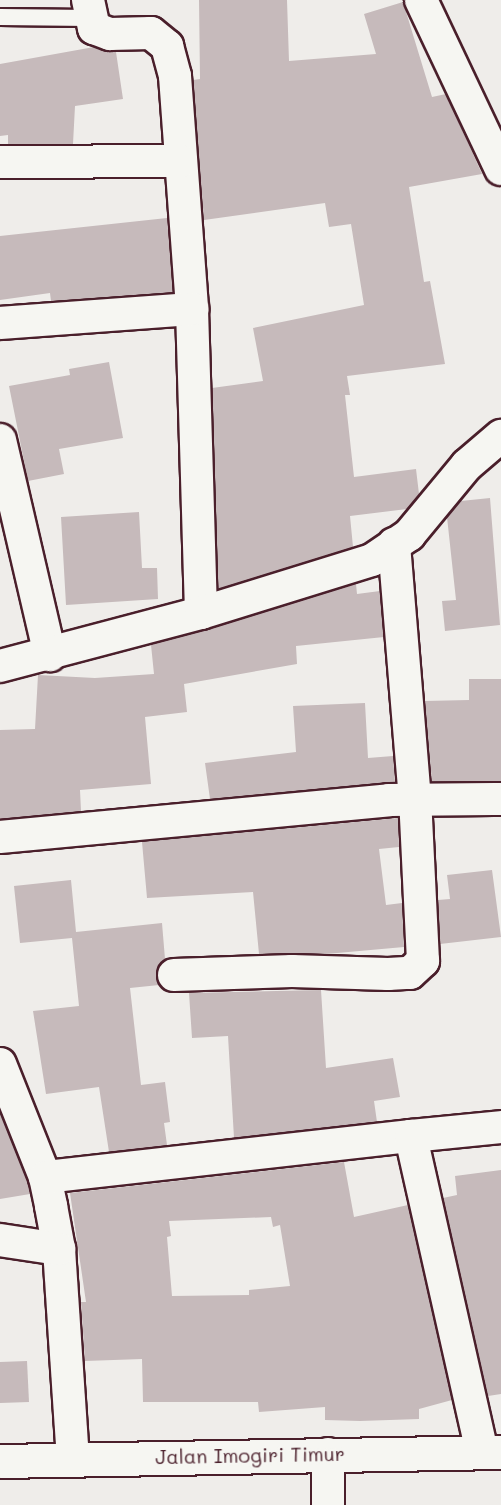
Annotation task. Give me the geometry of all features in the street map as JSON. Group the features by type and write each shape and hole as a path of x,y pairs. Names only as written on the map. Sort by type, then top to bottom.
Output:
{"main road":[{"name":"Jalan Imogiri Timur","path":"0,1461 492,1452"}],"street":[{"path":"421,0 501,169"},
{"path":"88,9 94,28 110,34 151,33 166,46 175,76 192,309 201,613"},
{"path":"0,162 181,161"},
{"path":"0,323 192,309"},
{"path":"0,666 201,613 372,560 409,534 467,465 501,436"},
{"path":"0,440 50,654"},
{"path":"174,975 292,971 410,973 423,961 415,800 394,544"},
{"path":"0,837 415,800 501,799"},
{"path":"0,1064 45,1177 59,1249 73,1458"},
{"path":"45,1177 501,1127"},
{"path":"411,1136 492,1452"},
{"path":"0,1240 59,1249"},
{"path":"328,1454 328,1505"}],"lane":[{"path":"0,17 88,9"}],"building":[{"path":"199,0 287,0 289,61 376,54 364,14 403,2 432,97 446,94 482,174 409,187 424,282 430,281 445,364 347,376 350,395 345,395 354,477 416,469 419,494 407,509 350,516 353,547 218,589 212,388 263,381 253,328 364,305 351,224 329,227 325,203 204,220 193,80 200,79"},
{"path":"94,47 116,52 123,99 75,106 73,144 8,144 8,135 0,136 0,64"},
{"path":"167,218 173,292 51,301 50,293 0,300 0,236"},
{"path":"109,362 123,438 59,449 64,474 28,481 9,386 70,375 69,369"},
{"path":"490,498 500,625 445,631 442,601 456,600 447,517 461,501"},
{"path":"139,512 142,568 157,568 158,599 66,605 61,517"},
{"path":"356,584 357,594 380,591 384,637 296,646 297,664 184,684 187,712 145,717 151,784 80,790 81,811 0,819 0,730 35,729 38,675 95,678 154,674 151,645"},
{"path":"469,679 501,679 501,781 432,782 425,701 469,700"},
{"path":"365,703 368,758 393,756 395,782 210,799 205,763 296,752 293,706"},
{"path":"398,818 399,847 379,849 386,905 402,903 404,947 326,954 259,954 253,892 147,898 142,842"},
{"path":"492,870 501,937 440,944 438,900 450,899 447,875"},
{"path":"71,880 76,932 162,923 165,959 158,967 159,985 130,988 141,1085 165,1082 170,1122 164,1123 167,1145 109,1152 99,1087 46,1094 33,1011 79,1006 72,938 20,943 14,886"},
{"path":"321,990 326,1068 393,1058 400,1097 374,1101 377,1122 234,1138 228,1036 192,1038 189,993"},
{"path":"0,1113 28,1182 30,1194 0,1199"},
{"path":"344,1162 354,1217 408,1205 452,1400 419,1409 419,1419 360,1421 325,1420 325,1407 259,1412 258,1402 143,1402 142,1359 85,1361 81,1302 86,1302 70,1193","holes":["271,1217 273,1227 280,1225 290,1286 249,1290 249,1295 172,1296 167,1237 171,1236 169,1221"]},
{"path":"501,1170 501,1394 488,1396 443,1198 457,1195 455,1176"},
{"path":"27,1361 29,1402 0,1403 0,1362"}]}
